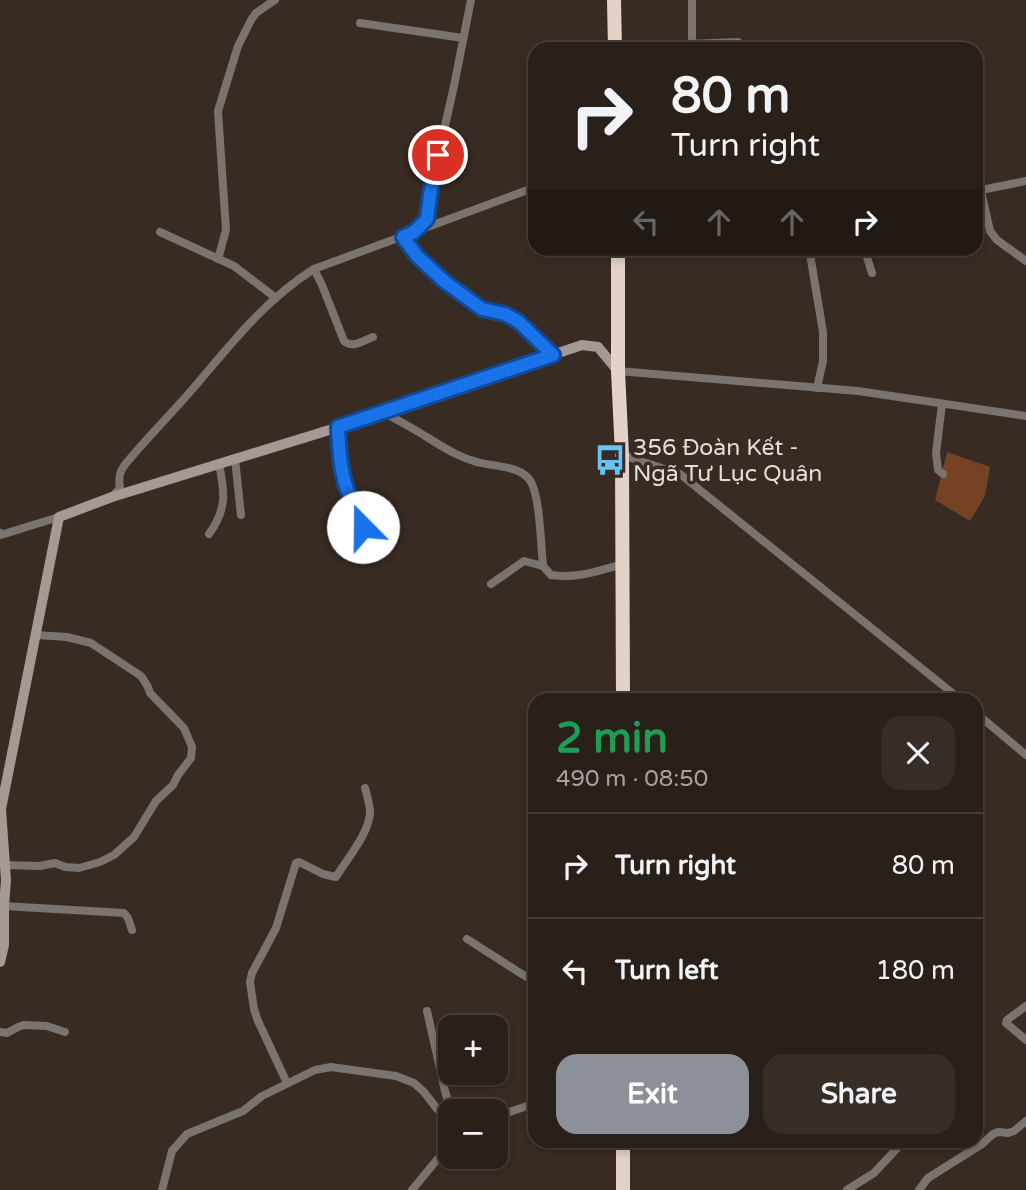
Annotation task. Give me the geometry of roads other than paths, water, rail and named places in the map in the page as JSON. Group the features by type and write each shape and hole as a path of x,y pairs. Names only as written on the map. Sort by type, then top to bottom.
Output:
{"highway":[{"path":"614,0 615,42"},
{"path":"618,256 623,693"},
{"path":"623,1148 623,1190"}],"street":[{"path":"218,259 226,230 218,111 238,46 251,20 256,13 275,0"},
{"path":"414,232 427,219 471,0"},
{"path":"692,0 692,42"},
{"path":"360,23 463,38"},
{"path":"983,190 1026,181"},
{"path":"112,497 120,488 120,470 216,361 293,282 314,270 528,190"},
{"path":"983,206 990,231 997,240 1026,261"},
{"path":"160,232 234,266 276,298"},
{"path":"403,237 417,256 445,282 482,309 505,314 519,322 553,355"},
{"path":"810,256 823,332 823,361 817,388"},
{"path":"867,256 872,272"},
{"path":"314,270 344,341 348,345 354,345 373,337"},
{"path":"0,533 1,535 59,517 112,497 338,427 582,345 598,347 618,371 858,391 1026,416"},
{"path":"942,404 936,453 938,470 943,474"},
{"path":"383,412 460,457 511,469 526,476 536,495 542,566"},
{"path":"338,427 342,472 369,538"},
{"path":"622,455 680,474 952,693"},
{"path":"234,459 241,515"},
{"path":"209,534 224,505 219,464"},
{"path":"0,962 6,880 1,851 1,809 59,517"},
{"path":"491,584 524,561 542,566 551,575 572,577 623,564"},
{"path":"4,865 40,866 55,863 79,868 114,855 134,837 156,801 173,785 191,758 192,747 184,728 150,693 141,676 91,643 67,637 36,635"},
{"path":"983,719 1026,755"},
{"path":"287,1083 254,1009 250,982 252,973 276,928 296,863 336,877 361,838 370,811 365,788"},
{"path":"4,906 124,913 132,930"},
{"path":"467,939 528,978"},
{"path":"1026,1006 1006,1020 1006,1023 1026,1040"},
{"path":"427,1011 447,1099"},
{"path":"0,1032 7,1033 24,1025 47,1026 65,1032"},
{"path":"162,1190 172,1151 187,1134 243,1111 262,1096 315,1070 331,1068 396,1076 414,1083 438,1110"},
{"path":"508,1113 528,1106"},
{"path":"983,1143 998,1132 1014,1131 1026,1121"},
{"path":"846,1190 874,1173 897,1148"},
{"path":"919,1190 928,1178 976,1148"},
{"path":"412,1190 438,1159"}],"place":[{"name":"356 Đoàn Kết - Ngã Tư Lục Quân","path":"610,460"}]}
